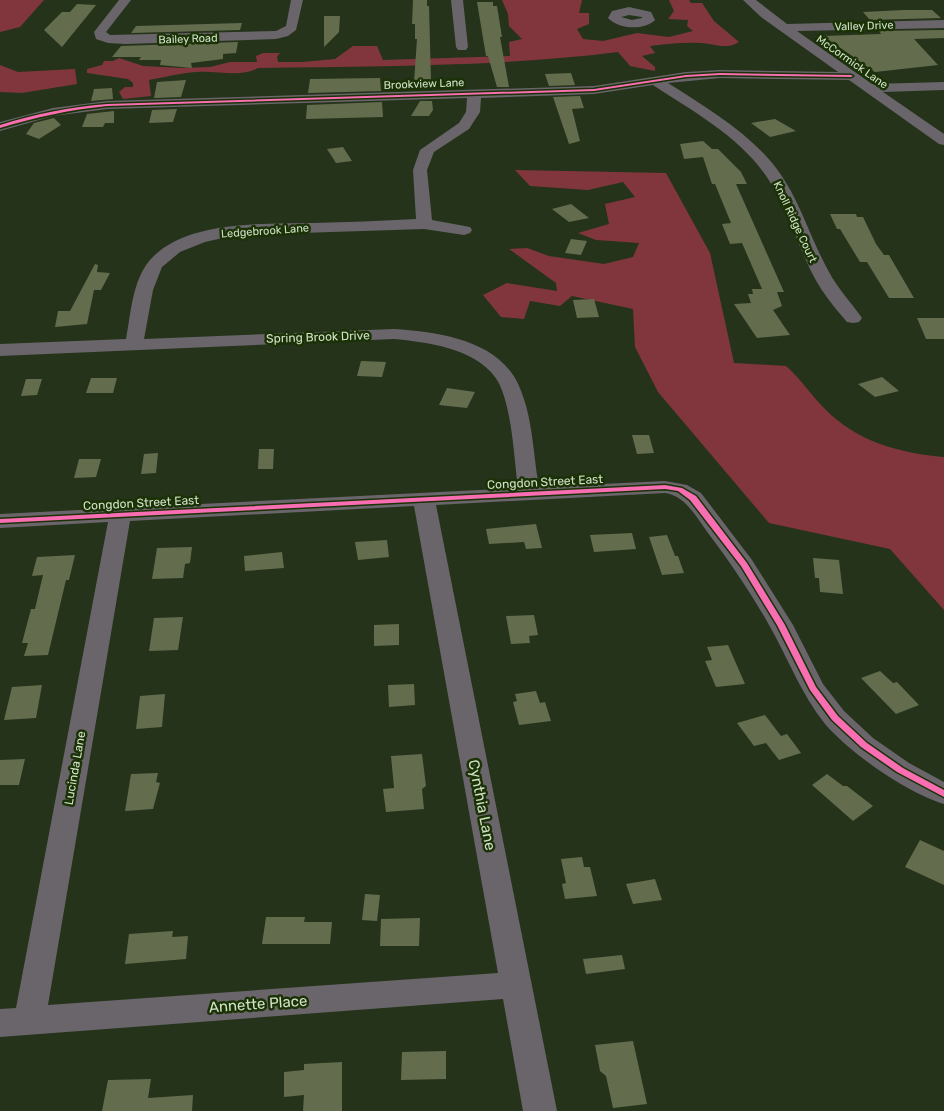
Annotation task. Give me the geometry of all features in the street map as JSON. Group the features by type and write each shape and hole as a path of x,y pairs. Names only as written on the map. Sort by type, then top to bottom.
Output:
{"street":[{"name":"Bailey Road","path":"125,0 100,36 108,39 125,40 276,35 284,33 292,27 297,0"},
{"path":"457,0 462,47"},
{"name":"McCormick Lane","path":"749,0 851,76 944,141"},
{"name":"Valley Drive","path":"785,28 944,24"},
{"name":"Brookview Lane","path":"0,127 31,116 58,110 107,105 594,90 686,76 720,74 851,76"},
{"name":"Knoll Ridge Court","path":"656,81 718,123 762,160 778,182 827,286 853,318"},
{"path":"869,88 944,86"},
{"path":"424,224 420,170 422,163 427,150 464,126 473,112 474,94"},
{"name":"Ledgebrook Lane","path":"134,344 149,274 161,257 184,244 236,230 424,224 464,230"},
{"name":"Spring Brook Drive","path":"0,350 394,334 436,338 462,347 492,364 504,375 510,388 530,494"},
{"name":"Congdon Street East","path":"0,520 665,487 680,490 694,498 758,586 781,625 813,688 836,718 864,744 900,770 944,794"},
{"name":"Cynthia Lane","path":"424,500 540,1111"},
{"name":"Lucinda Lane","path":"15,1022 120,515"},
{"name":"Annette Place","path":"15,1022 516,985"}],"shaded area":[{"path":"0,0 44,0 20,27 0,32"},
{"path":"502,0 582,0 579,13 589,13 589,24 577,29 583,39 603,41 637,33 669,37 693,31 687,26 688,20 668,19 674,11 669,0 689,0 691,3 702,3 714,21 739,42 730,46 676,43 650,46 655,53 642,56 655,67 655,71 630,66 618,52 528,61 483,63 258,68 244,73 196,72 149,80 151,96 123,99 119,92 125,87 133,87 133,83 128,79 87,73 87,69 102,65 104,61 113,61 119,58 143,66 210,67 230,62 257,62 256,56 263,53 280,53 277,57 278,62 335,59 353,46 377,46 383,60 510,56 509,42 522,39 509,26 508,14"},
{"path":"0,65 18,72 75,69 77,84 22,93 0,92"},
{"path":"515,170 666,173 710,253 734,363 786,366 825,409 851,430 865,438 895,449 944,457 944,610 890,549 769,523 658,392 635,347 633,309 572,296 560,306 530,301 524,319 501,317 483,295 507,283 557,291 556,283 509,249 527,248 549,256 604,264 633,257 639,243 596,240 578,233 609,224 605,204 635,197 623,182 588,190 530,186"}],"building":[{"path":"413,0 427,0 427,6 429,6 431,82 414,82 417,39 415,39 415,24 412,24"},
{"path":"477,2 493,2 493,6 497,6 502,37 500,37 509,87 497,87 488,56 486,56"},
{"path":"77,4 96,5 62,47 44,30 62,12 70,12"},
{"path":"932,10 941,18 870,20 863,12"},
{"path":"324,16 340,16 339,32 324,47"},
{"path":"242,23 240,30 131,33 136,26"},
{"path":"944,30 944,38 914,39 938,65 875,72 823,36 881,34 879,31"},
{"path":"238,42 236,53 223,54 223,59 191,63 192,68 160,65 161,60 139,60 141,57 112,57 121,46"},
{"path":"571,73 575,85 549,86 545,74"},
{"path":"380,78 381,91 308,93 310,79"},
{"path":"186,80 181,97 154,98 157,82"},
{"path":"112,88 113,99 91,101 94,89"},
{"path":"580,96 584,108 572,109 580,141 569,144 553,97"},
{"path":"420,101 432,101 433,110 429,116 411,116"},
{"path":"382,102 383,117 306,119 307,105"},
{"path":"177,109 173,122 149,123 152,110"},
{"path":"114,111 114,123 105,123 103,127 82,127 87,114"},
{"path":"54,118 61,125 39,139 26,134 34,123"},
{"path":"775,119 796,131 770,137 751,123"},
{"path":"703,141 712,149 718,149 741,172 747,184 736,184 784,292 777,292 782,306 773,310 790,335 757,338 734,304 751,303 748,294 753,294 752,289 762,289 742,243 730,244 722,224 731,223 715,184 712,184 703,157 684,159 680,144"},
{"path":"343,147 352,161 336,163 327,149"},
{"path":"571,204 589,218 569,222 552,209"},
{"path":"830,214 856,214 857,217 863,217 876,244 884,255 889,255 914,298 889,298 867,262 860,262 840,229 837,229"},
{"path":"571,239 587,241 581,255 565,253"},
{"path":"95,264 98,265 97,272 110,273 101,290 94,290 87,324 55,327 58,311 70,311"},
{"path":"594,299 599,317 577,318 573,300"},
{"path":"917,318 944,318 944,339 926,339"},
{"path":"361,361 386,362 382,377 357,376"},
{"path":"882,377 899,391 875,397 858,384"},
{"path":"91,378 117,378 113,393 86,393"},
{"path":"26,379 42,379 37,395 21,396"},
{"path":"447,388 475,392 467,408 439,405"},
{"path":"632,435 649,435 654,453 637,454"},
{"path":"259,449 274,449 273,469 258,469"},
{"path":"158,453 156,473 141,474 144,454"},
{"path":"79,459 101,459 96,477 74,478"},
{"path":"536,524 542,548 526,549 524,542 489,544 486,529"},
{"path":"632,533 636,549 594,552 590,535"},
{"path":"667,535 684,573 662,575 649,537"},
{"path":"387,540 389,557 358,560 355,542"},
{"path":"192,547 190,563 185,564 183,578 152,579 157,548"},
{"path":"282,552 284,568 245,571 244,556"},
{"path":"75,555 69,580 66,580 48,655 24,656 28,643 22,643 31,609 35,609 43,575 32,576 37,557"},
{"path":"813,558 839,560 843,594 820,592 819,578 815,578"},
{"path":"534,615 538,635 529,636 530,643 511,644 506,616"},
{"path":"183,617 178,650 149,651 154,618"},
{"path":"399,624 399,645 374,646 374,625"},
{"path":"728,645 745,684 716,687 705,661 712,660 707,647"},
{"path":"880,671 893,683 897,682 919,705 896,714 861,678"},
{"path":"414,684 415,705 389,707 388,685"},
{"path":"42,685 36,718 4,720 12,687"},
{"path":"536,691 540,703 545,702 551,721 519,725 513,702 517,701 515,694"},
{"path":"165,694 162,727 136,729 140,696"},
{"path":"765,715 781,736 787,734 801,753 779,760 766,743 754,746 737,723"},
{"path":"422,754 426,786 422,789 424,809 386,812 383,789 394,788 391,756"},
{"path":"25,759 19,785 0,785 0,760"},
{"path":"158,773 156,782 160,783 153,809 125,811 131,774"},
{"path":"827,774 843,786 847,786 873,806 853,821 812,785"},
{"path":"920,840 944,851 944,885 905,867"},
{"path":"582,857 584,867 590,867 597,896 565,899 562,884 566,883 561,859"},
{"path":"655,879 662,900 633,904 626,884"},
{"path":"365,894 380,895 377,921 362,920"},
{"path":"266,917 305,917 304,922 332,922 330,944 262,944"},
{"path":"420,918 419,946 380,946 381,919"},
{"path":"173,931 172,937 188,936 186,959 125,964 129,934"},
{"path":"622,955 625,969 586,974 583,959"},
{"path":"633,1041 647,1104 613,1108 606,1076 600,1071 595,1045"},
{"path":"446,1051 446,1079 401,1080 402,1052"},
{"path":"342,1062 342,1111 303,1111 304,1095 284,1097 284,1072 304,1070 304,1064"},
{"path":"151,1079 148,1098 193,1095 192,1111 102,1111 108,1080"}],"cycle path":[{"path":"0,127 53,112 107,105 594,90 686,76 720,74 851,76"},
{"path":"0,521 665,487 680,489 693,498 744,565 781,625 813,688 835,718 864,745 900,770 944,794"}]}
